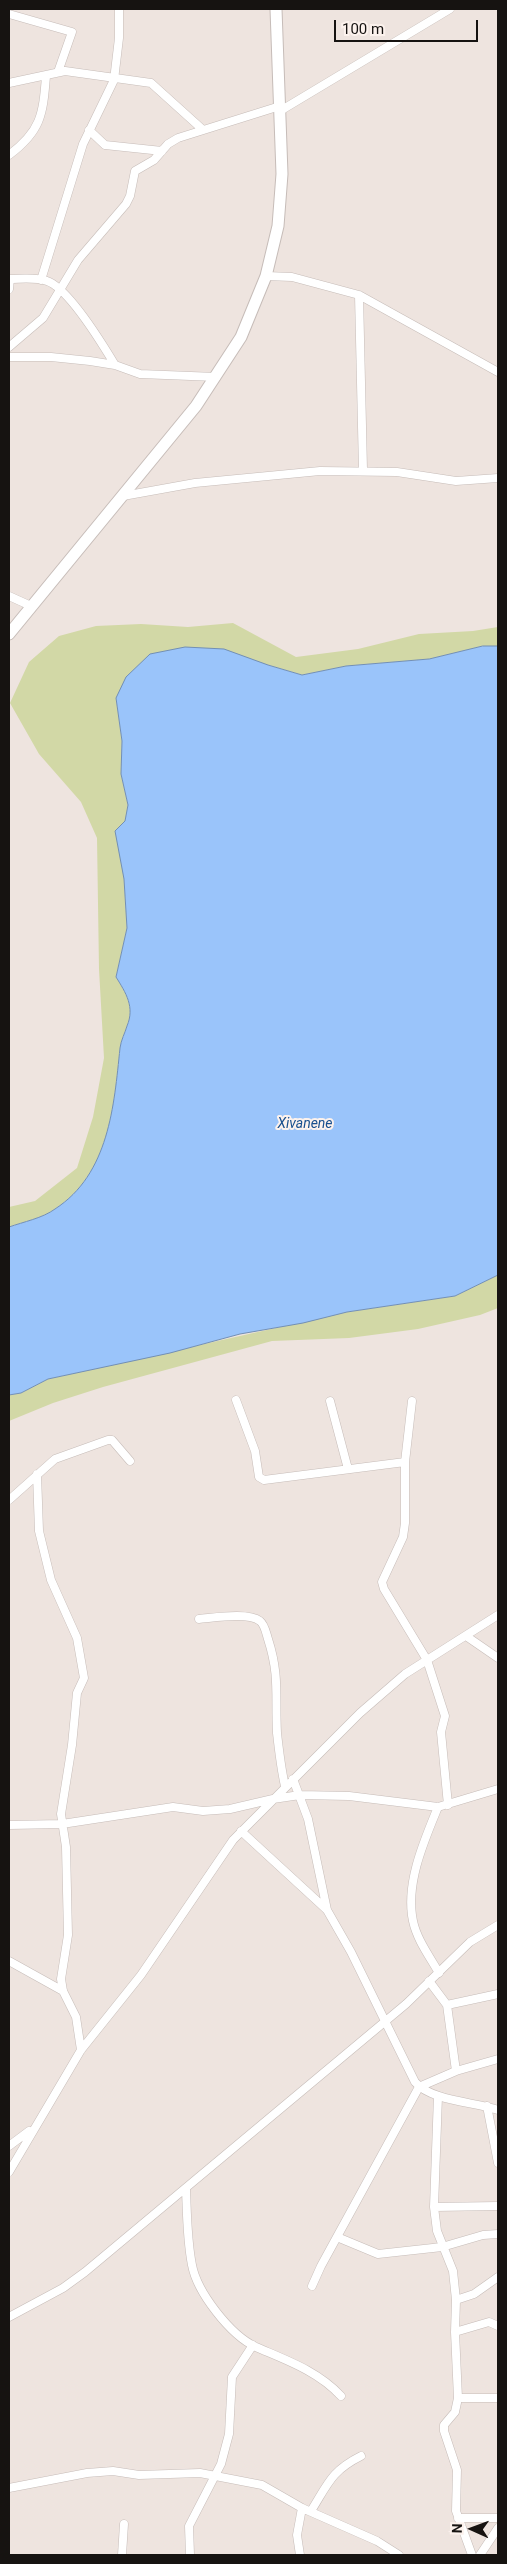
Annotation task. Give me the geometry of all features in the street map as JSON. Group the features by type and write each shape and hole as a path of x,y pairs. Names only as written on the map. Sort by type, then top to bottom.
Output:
{"main road":[{"path":"9,634 185,419 216,377 241,337 266,276 278,216 282,174 276,9"}],"street":[{"path":"41,280 89,130 111,90 115,78 119,38 119,9"},
{"path":"9,347 42,318 78,260 126,204 130,196 135,171 154,160 162,150 178,138 202,129 280,108 450,9"},
{"path":"9,14 72,32 58,72"},
{"path":"9,83 58,72 77,72 154,85 202,129"},
{"path":"9,155 28,139 38,123 46,76"},
{"path":"89,130 105,145 162,150"},
{"path":"266,276 292,276 359,294 498,372"},
{"path":"9,289 10,279 49,281 61,290 102,342 115,365"},
{"path":"359,294 363,470"},
{"path":"9,357 51,358 115,365 140,374 216,377"},
{"path":"121,496 194,483 320,472 363,470 396,472 456,481 498,478"},
{"path":"9,596 31,606"},
{"path":"236,1400 248,1428 259,1477 264,1480 404,1462"},
{"path":"330,1401 348,1469"},
{"path":"412,1401 404,1462 405,1522 402,1537 382,1582 384,1589 427,1660 445,1716 441,1732 448,1805"},
{"path":"9,1500 55,1459 108,1440 112,1440 130,1461"},
{"path":"37,1474 39,1531 51,1580 77,1638 84,1678 77,1693 72,1745 61,1814 66,1847 68,1934 61,1979 63,1991 76,2017 81,2050"},
{"path":"9,2172 33,2128 81,2050 141,1975 242,1831 360,1713 405,1674 498,1615"},
{"path":"199,1619 230,1616 253,1618 260,1621 264,1627 274,1659 278,1681 277,1734 285,1786"},
{"path":"466,1636 498,1658"},
{"path":"292,1779 300,1795 309,1827 327,1910"},
{"path":"9,1826 62,1824 173,1808 203,1811 230,1809 300,1795 350,1796 438,1807 498,1789"},
{"path":"438,1807 414,1875 411,1897 413,1922 420,1940 439,1972"},
{"path":"242,1831 327,1910 351,1952 419,2087 438,2096 498,2110"},
{"path":"9,2317 63,2288 85,2272 386,2021 470,1942 498,1925"},
{"path":"9,1961 63,1991"},
{"path":"429,1981 447,2006 456,2071"},
{"path":"447,2006 498,1994"},
{"path":"312,2286 419,2087 456,2071 498,2059"},
{"path":"438,2096 434,2207 437,2231 453,2271 456,2300 455,2332 458,2398 455,2412 444,2425 457,2470 455,2501 458,2518 472,2555"},
{"path":"487,2106 498,2163"},
{"path":"9,2146 33,2128"},
{"path":"186,2189 192,2267 212,2308 224,2322 252,2345 312,2372 341,2396"},
{"path":"434,2207 498,2206"},
{"path":"337,2237 378,2254 442,2247 483,2235 498,2234"},
{"path":"456,2300 474,2294 498,2277"},
{"path":"455,2332 489,2322 498,2326"},
{"path":"190,2555 189,2526 216,2477 229,2434 232,2377 252,2345"},
{"path":"458,2398 498,2398"},
{"path":"311,2511 336,2471 343,2465 361,2456"},
{"path":"9,2488 70,2475 113,2471 139,2475 193,2472 262,2485 302,2508 376,2541 399,2555"},
{"path":"300,2555 297,2535 302,2508"},
{"path":"458,2518 498,2518"},
{"path":"122,2555 124,2524"},
{"path":"480,2555 498,2528"}],"green space":[{"path":"233,623 296,657 358,649 419,634 473,631 498,627 498,646 483,646 430,659 346,666 302,675 268,665 116,698 122,741 121,774 128,805 125,822 124,879 127,928 116,977 128,1000 130,1013 121,1045 111,1115 106,1137 98,1158 88,1177 73,1194 50,1212 9,1227 9,1207 35,1201 77,1168 93,1117 104,1058 99,969 97,838 81,802 39,754 10,703 29,662 59,636 96,626 141,624 188,627"},
{"path":"498,1275 498,1308 480,1315 418,1329 349,1338 272,1341 103,1387 53,1403 9,1421 9,1395 21,1393 48,1379 347,1312 455,1296"}],"water":[{"name":"Xivanene","path":"483,646 498,646 498,1275 455,1296 347,1312 303,1323 240,1334 170,1353 48,1379 21,1393 9,1395 9,1227 39,1217 55,1209 73,1194 87,1177 98,1158 106,1137 111,1115 121,1045 130,1013 128,1000 116,977 127,928 124,879 115,831 125,821 128,805 121,774 122,741 116,698 126,677 150,654 185,647 224,649 302,675 346,666 429,659"}]}
